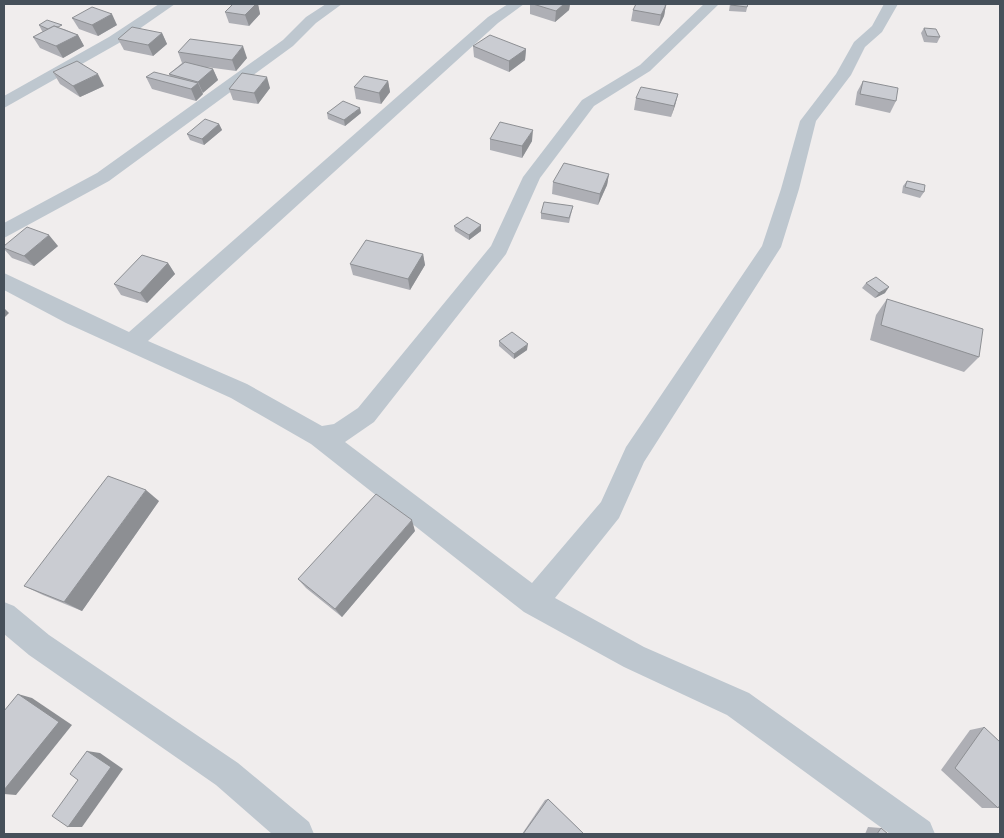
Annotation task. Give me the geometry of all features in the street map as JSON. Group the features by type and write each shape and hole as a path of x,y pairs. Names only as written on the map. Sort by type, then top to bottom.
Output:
{"street":[{"path":"4,103 114,40 168,4"},
{"path":"4,231 103,177 288,42 312,20 335,4"},
{"path":"132,342 493,20 517,4"},
{"path":"320,437 340,433 366,415 493,257 499,249 532,177 588,103 645,68 712,4"},
{"path":"534,602 610,510 634,455 771,247 790,189 808,121 826,100 843,75 859,45 877,29 891,4"},
{"path":"6,283 74,317 239,391 320,437 534,602 634,657 738,704 918,834"},
{"path":"4,616 39,645 227,774 297,834"}],"building":[{"path":"233,4 256,4 245,15 225,12"},
{"path":"533,4 564,4 556,11"},
{"path":"636,4 666,5 661,15 633,10"},
{"path":"731,4 748,4 747,7"},
{"path":"92,7 112,14 92,25 72,18"},
{"path":"47,20 62,25 48,29 39,25"},
{"path":"54,26 78,35 56,46 33,37"},
{"path":"132,27 162,33 148,45 118,39"},
{"path":"924,28 936,29 940,37 927,36"},
{"path":"490,35 526,49 509,61 473,46"},
{"path":"190,39 243,46 232,60 178,52"},
{"path":"77,61 98,74 73,86 53,72"},
{"path":"185,62 213,69 198,82 169,74"},
{"path":"154,72 198,83 191,89 146,77"},
{"path":"242,73 267,77 254,93 229,89"},
{"path":"364,76 388,81 379,93 354,87"},
{"path":"863,81 898,88 896,101 860,94"},
{"path":"641,87 678,94 674,106 636,98"},
{"path":"343,101 360,108 344,120 327,113"},
{"path":"205,119 219,124 202,139 187,134"},
{"path":"500,122 533,130 522,146 490,139"},
{"path":"564,163 609,174 600,194 553,182"},
{"path":"907,181 925,185 924,192 905,187"},
{"path":"544,202 573,206 569,218 541,213"},
{"path":"467,217 481,225 469,235 454,226"},
{"path":"27,227 49,235 24,256 4,248 4,246"},
{"path":"366,240 423,254 408,279 350,264"},
{"path":"142,255 168,263 140,293 114,284"},
{"path":"876,277 889,287 879,293 866,283"},
{"path":"887,299 983,329 979,357 881,325"},
{"path":"512,332 528,344 514,354 499,341"},
{"path":"108,476 146,490 64,602 24,586"},
{"path":"376,494 412,520 335,609 298,579"},
{"path":"18,694 59,722 4,790 4,711"},
{"path":"984,727 1000,742 1000,805 998,808 955,768"},
{"path":"87,751 111,767 68,827 52,816 78,780 70,774"},
{"path":"548,799 584,834 523,834"},
{"path":"881,828 888,834 877,834"}]}
